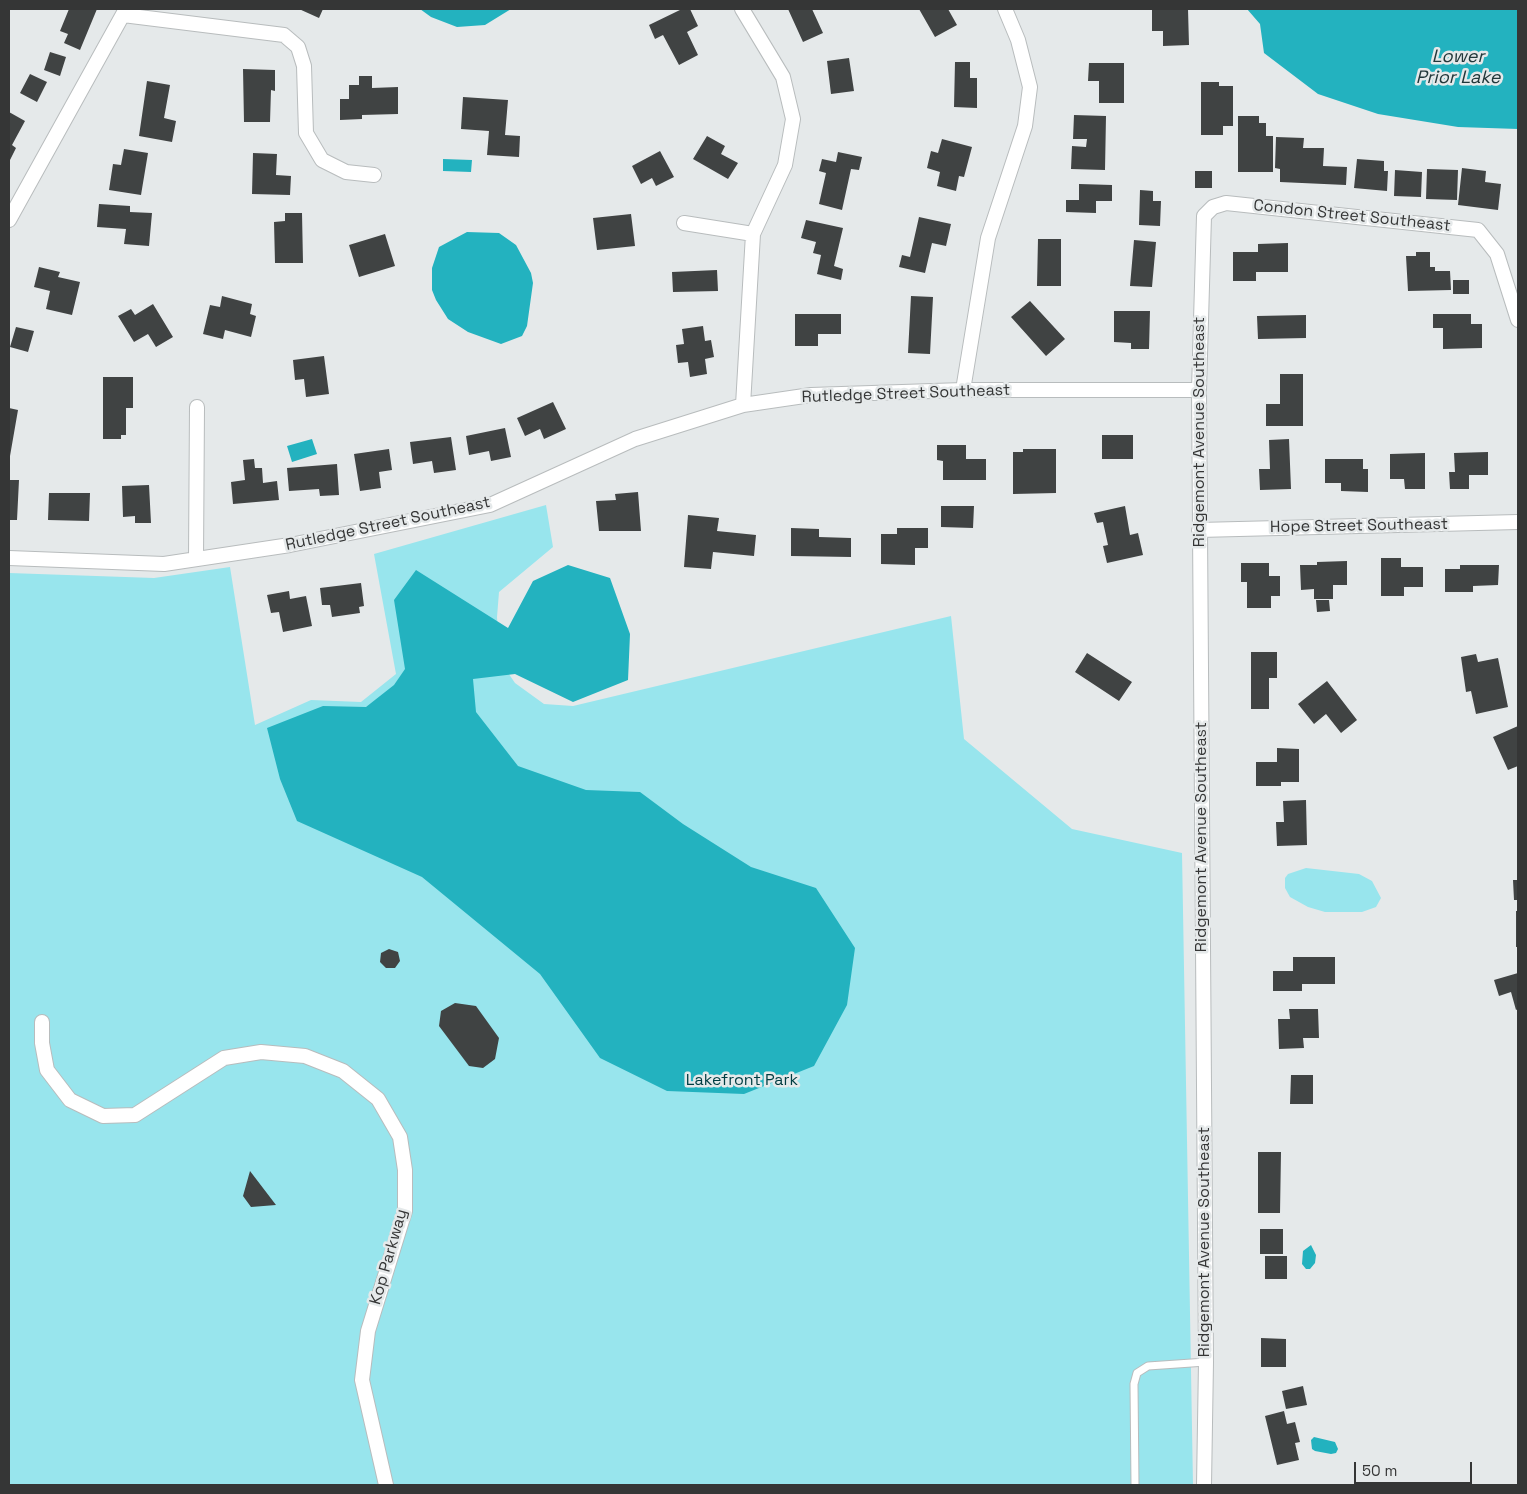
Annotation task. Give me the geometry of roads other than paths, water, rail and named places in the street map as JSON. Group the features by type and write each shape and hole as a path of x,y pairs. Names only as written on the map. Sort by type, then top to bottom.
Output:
{"street":[{"path":"742,9 783,77 793,119 785,166 753,234 743,405"},
{"path":"963,390 988,238 1025,126 1030,87 1018,40 1005,9"},
{"path":"9,220 124,12 284,35 298,47 304,66 306,133 322,160 346,172 374,176"},
{"name":"Condon Street Southeast","path":"1226,203 1478,230 1497,254 1518,320"},
{"name":"Ridgemont Avenue Southeast","path":"1204,1485 1206,1362 1199,390 1204,216 1213,207 1226,203"},
{"path":"684,223 753,234"},
{"name":"Rutledge Street Southeast","path":"9,558 123,564 164,564 290,545 490,505 635,439 743,405 811,394 963,390 1199,390"},
{"path":"196,559 197,407"},
{"name":"Hope Street Southeast","path":"1199,530 1518,522"},
{"name":"Kop Parkway","path":"42,1022 42,1043 47,1070 70,1100 103,1116 136,1115 224,1058 261,1052 305,1056 313,1059 343,1072 378,1099 400,1137 405,1170 405,1211 368,1331 362,1380 386,1485"}],"lane":[{"path":"1134,1485 1134,1384 1137,1373 1148,1366 1206,1362"}],"water":[{"path":"420,9 511,9 485,25 457,27 431,17"},
{"name":"Lower Prior Lake","path":"1247,9 1518,9 1518,129 1458,127 1378,114 1318,94 1264,53 1260,24"},
{"path":"443,159 472,160 471,172 443,171"},
{"path":"467,232 499,233 516,245 531,273 533,283 527,326 522,336 501,344 468,332 448,319 436,300 432,290 432,268 439,247"},
{"path":"312,439 317,454 292,462 287,446"},
{"path":"568,565 610,578 630,634 628,680 573,702 515,674 473,679 476,712 518,766 586,790 640,792 683,824 751,867 816,888 855,948 847,1005 814,1066 744,1094 667,1091 600,1058 540,974 422,877 297,821 280,779 267,728 323,706 366,707 394,685 405,669 394,600 416,570 508,628 533,581"},
{"path":"1311,1245 1316,1255 1315,1263 1310,1269 1306,1269 1302,1264 1303,1251"},
{"path":"1314,1437 1335,1442 1338,1449 1336,1453 1331,1454 1312,1449 1311,1440"}],"park label":[{"name":"Lakefront Park","path":"742,1081"}]}
